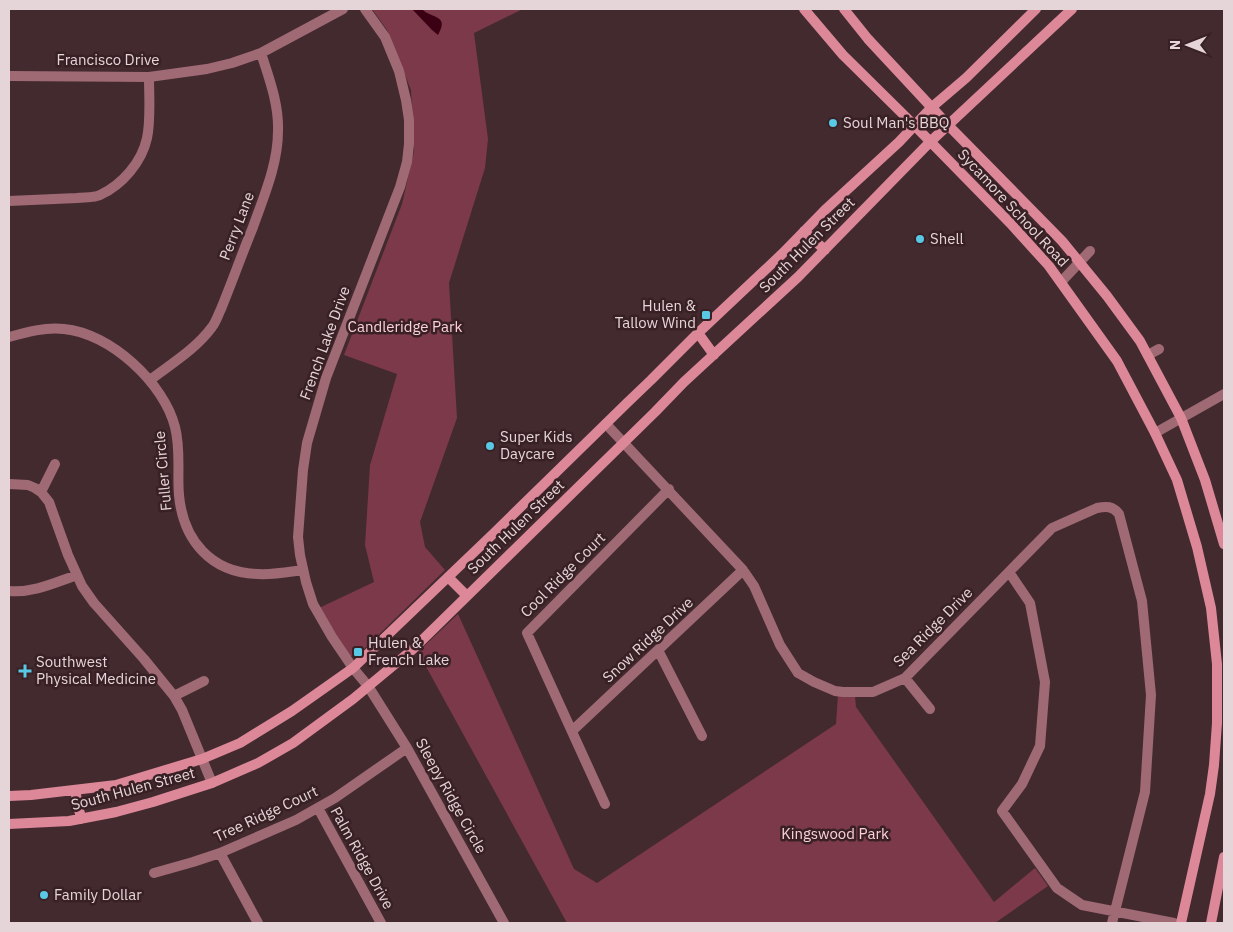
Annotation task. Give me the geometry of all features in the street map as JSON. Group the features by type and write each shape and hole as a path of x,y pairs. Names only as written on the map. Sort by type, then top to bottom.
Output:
{"main road":[{"name":"Sycamore School Road","path":"804,9 843,55 1010,223 1062,282 1118,361 1177,480 1196,541 1211,608 1220,664 1217,723 1210,794 1181,923"},
{"name":"Sycamore School Road","path":"844,9 868,39 948,125 1062,241 1136,335 1181,418 1205,480 1224,543"},
{"name":"South Hulen Street","path":"9,796 116,785 202,759 240,743 292,711 353,668 783,253 825,210 899,142 932,107 966,78 1036,9"},
{"name":"South Hulen Street","path":"9,824 69,821 116,812 212,783 258,763 293,743 353,699 412,650 684,382 825,250 930,142 1072,9"},
{"path":"804,231 825,250"},
{"path":"698,333 714,355"},
{"path":"448,576 467,596"},
{"path":"75,790 81,819"},
{"path":"1211,923 1224,857"}],"street":[{"name":"Francisco Drive","path":"9,76 149,77 207,70 261,52 343,9"},
{"name":"French Lake Drive","path":"365,9 385,36 399,71 409,120 407,162 400,187 326,378 307,443 298,537 303,570 313,604 332,637 368,686"},
{"name":"Perry Lane","path":"150,380 188,352 214,325 268,186 278,132 277,110 272,86 261,52"},
{"path":"9,201 98,196 115,186 130,171 141,155 147,138 149,77"},
{"path":"1062,282 1090,252"},
{"name":"Fuller Circle","path":"9,337 28,331 66,329 87,334 124,355 150,380 168,409 178,440 178,493 182,514 197,546 216,563 238,572 271,574 303,570"},
{"path":"1148,355 1159,348"},
{"path":"1155,433 1224,394"},
{"name":"Sea Ridge Drive","path":"606,424 744,570 754,586 780,645 798,673 835,691 874,692 905,678 1052,528 1097,508 1105,506 1116,510 1119,514 1142,601 1151,695 1145,792 1115,912"},
{"path":"40,492 55,464"},
{"path":"9,484 28,486 40,492 49,502 68,555 82,586 94,603 174,696 182,710 212,783"},
{"name":"Cool Ridge Court","path":"606,804 527,633 669,490"},
{"name":"Snow Ridge Drive","path":"572,731 744,570"},
{"path":"1009,572 1030,603 1045,682 1040,746 1022,784 1002,811 1057,888 1082,905 1174,923"},
{"path":"9,591 23,592 48,586 77,575"},
{"path":"658,650 702,736"},
{"path":"905,678 930,709"},
{"path":"174,696 204,681"},
{"name":"Sleepy Ridge Circle","path":"368,686 407,748 504,923"},
{"name":"Tree Ridge Court","path":"154,873 220,853 296,820 335,798 407,748"},
{"name":"Palm Ridge Drive","path":"318,808 381,923"},
{"path":"220,853 258,923"},
{"path":"1112,923 1115,912"}],"green space":[{"name":"Candleridge Park","path":"372,9 523,9 474,33 488,139 485,168 449,283 457,418 420,522 425,547 445,570 357,656 349,656 319,608 374,582 365,545 370,465 397,374 344,355 402,204 414,151 411,90 387,30"},
{"name":"Kingswood Park","path":"458,614 574,869 597,883 836,724 838,694 855,696 856,707 994,902 1035,868 1048,886 995,923 567,923 418,652"}],"shaded area":[{"path":"412,9 422,9 441,20 441,28 438,35 432,30"}],"place":[{"name":"Soul Man's BBQ","path":"833,123"},
{"name":"Shell","path":"920,239"},
{"name":"Hulen & Tallow Wind","path":"706,315"},
{"name":"Super Kids Daycare","path":"490,446"},
{"name":"Hulen & French Lake","path":"358,652"},
{"name":"Southwest Physical Medicine","path":"25,671"},
{"name":"Family Dollar","path":"44,895"}]}
